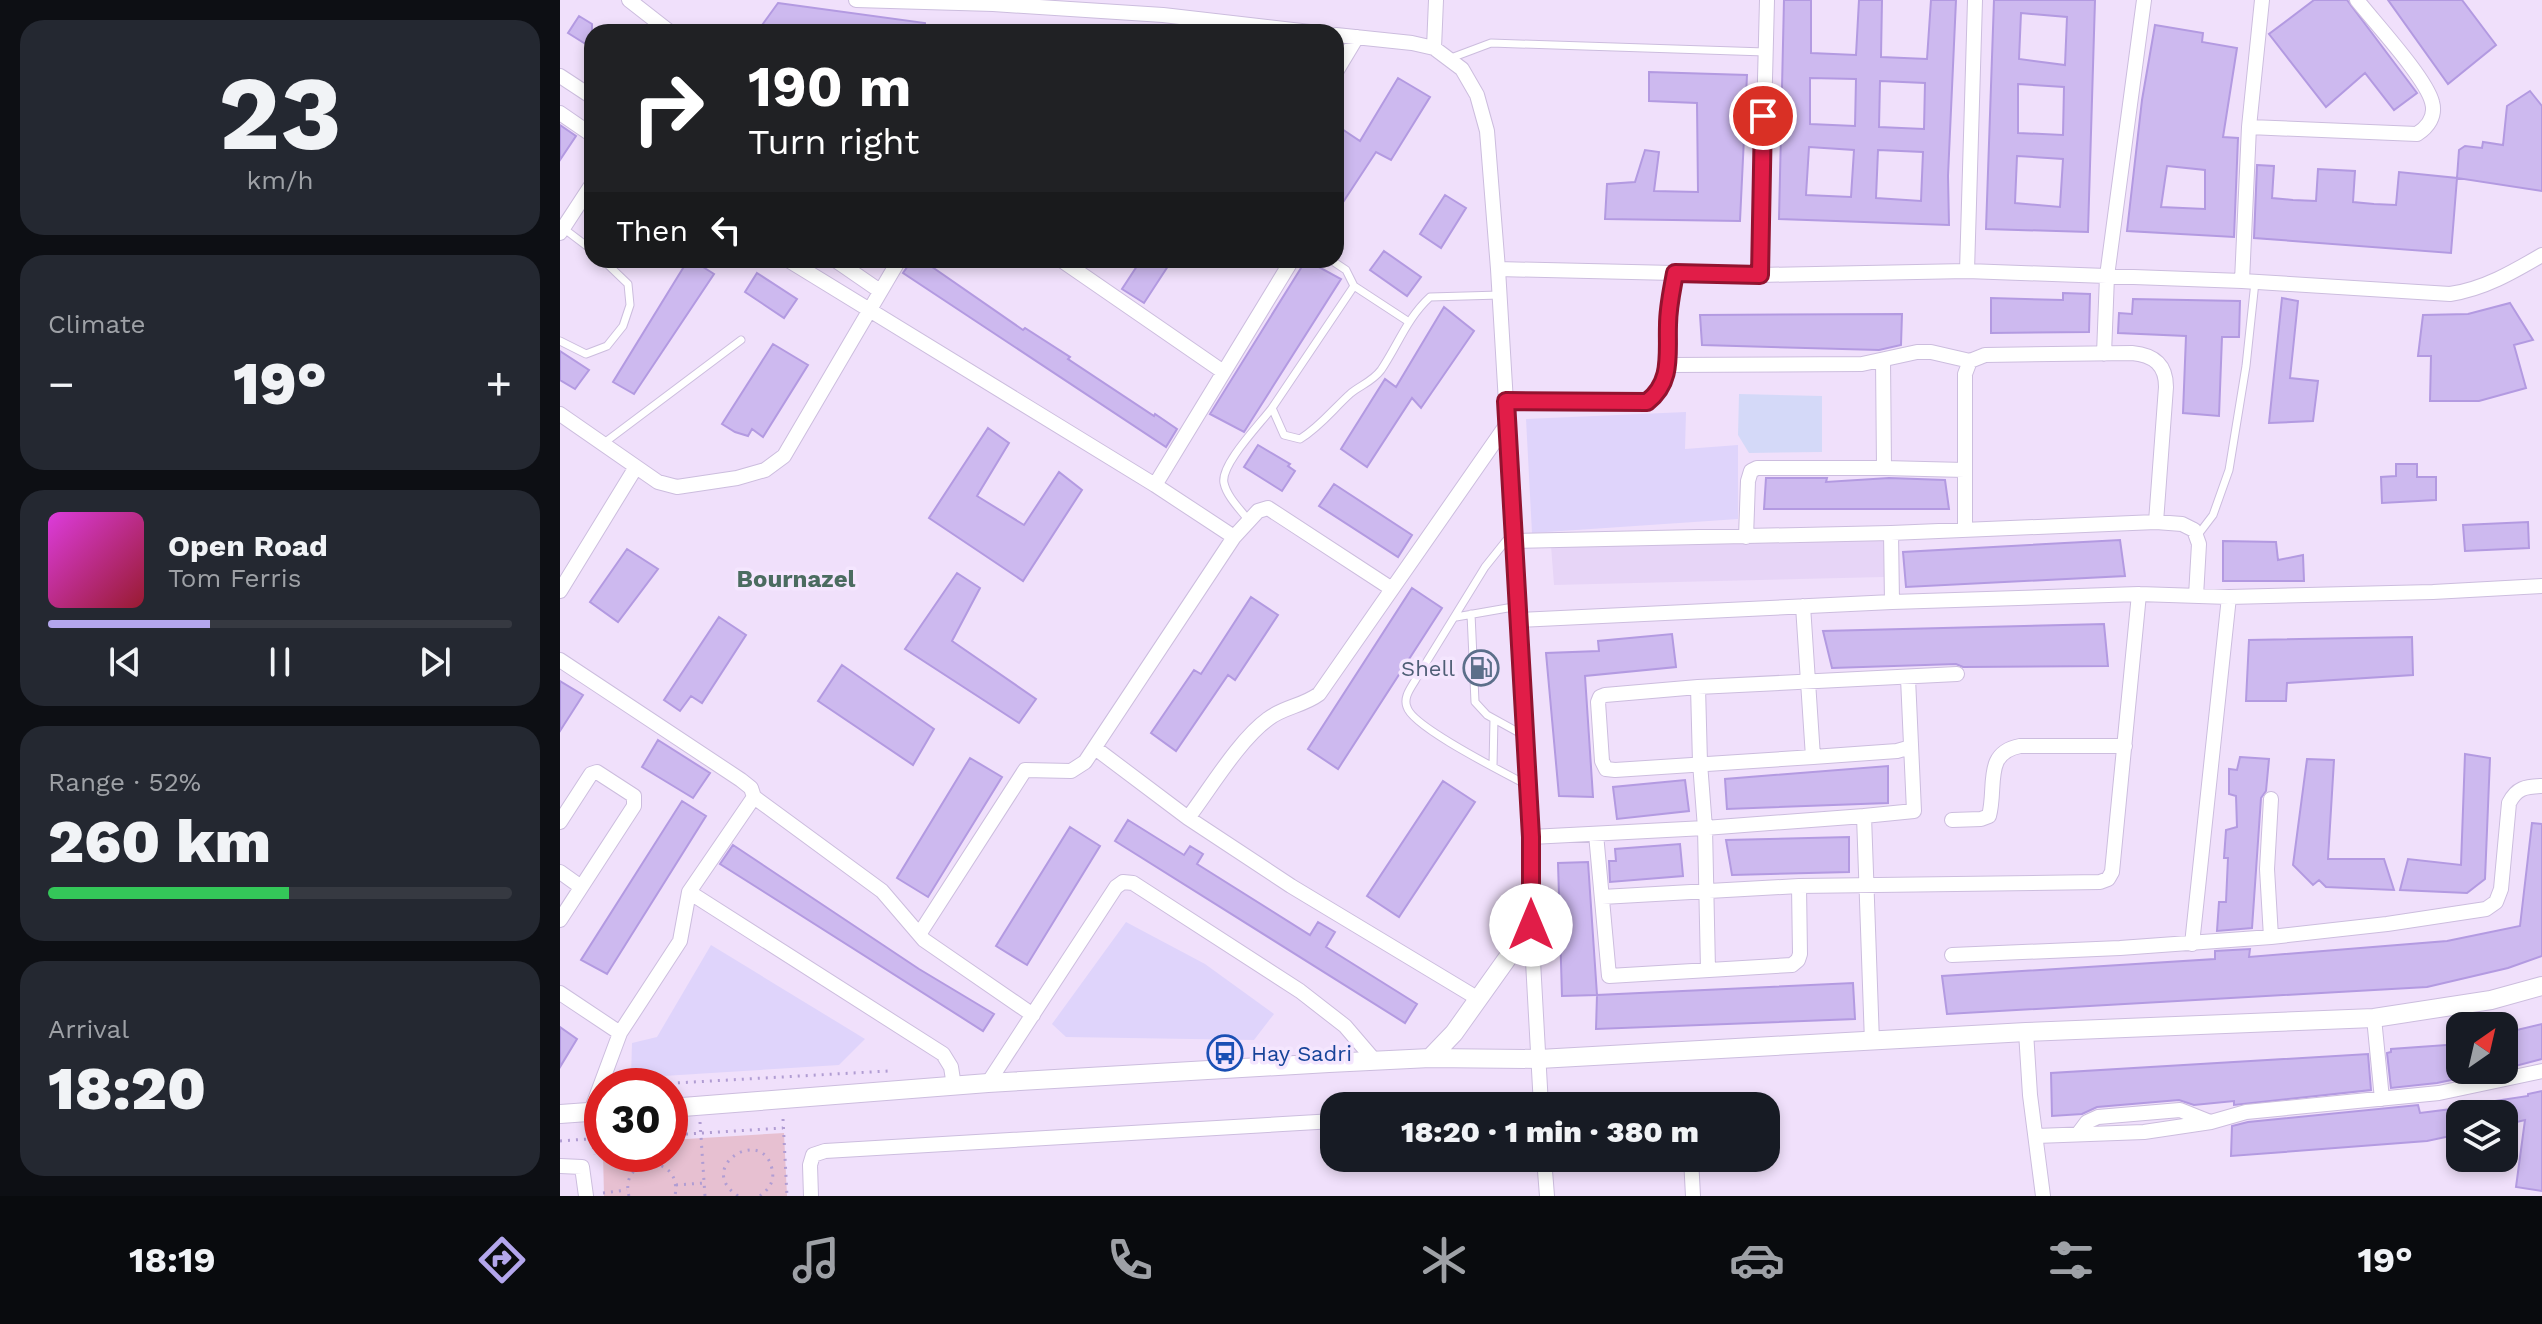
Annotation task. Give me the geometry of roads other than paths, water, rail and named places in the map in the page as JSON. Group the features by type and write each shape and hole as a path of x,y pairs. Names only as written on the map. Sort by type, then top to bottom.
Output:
{"street":[{"path":"629,0 660,24"},
{"path":"856,0 1164,8 1195,24"},
{"path":"1434,48 1436,0"},
{"path":"1760,275 1767,0"},
{"path":"1967,271 1975,0"},
{"path":"2104,354 2107,276 2144,0"},
{"path":"2249,281 2249,127 2262,0"},
{"path":"2249,127 2417,134 2427,126 2433,106 2427,87 2357,0"},
{"path":"1344,36 1434,48 1462,69 1477,95 1487,131 1500,295 1529,786 1531,925 1540,1092"},
{"path":"1344,59 1357,37"},
{"path":"560,76 584,92"},
{"path":"560,113 584,130"},
{"path":"561,230 584,196"},
{"path":"1498,269 1760,275 1967,271 2249,281 2450,294 2480,287 2542,255"},
{"path":"801,268 1155,485 1234,537"},
{"path":"847,268 880,291"},
{"path":"560,414 658,482 677,487 737,478 765,470 784,456 894,268"},
{"path":"1073,268 1222,371"},
{"path":"1155,485 1287,268"},
{"path":"1668,365 1842,365 1917,352 1970,361"},
{"path":"1965,529 1965,374 1970,361 1985,355 2142,354 2159,362 2165,372 2166,387 2156,522"},
{"path":"1883,360 1884,468"},
{"path":"1188,818 1249,737 1264,722 1319,694 1507,424"},
{"path":"560,591 636,467"},
{"path":"1746,537 1748,481 1751,471 1757,468 1965,470"},
{"path":"920,933 1025,770 1071,771 1078,768 1095,748 1234,537 1258,511 1268,508 1392,589"},
{"path":"1514,536 1746,537 2156,522 2188,526 2197,536 2196,596"},
{"path":"1891,533 1892,602"},
{"path":"1519,613 2139,594 2229,597 2433,592 2542,586"},
{"path":"1602,897 1799,886 2100,882 2108,879 2112,872 2139,594"},
{"path":"2192,944 2229,597"},
{"path":"1803,606 1813,757"},
{"path":"560,660 741,780 751,788 754,797 882,891 924,940 1033,1015"},
{"path":"1911,747 1897,751 1606,769 1602,761 1598,702 1605,695 1698,687 1957,674"},
{"path":"1531,837 1705,828 1914,811 1908,678"},
{"path":"1698,687 1708,970"},
{"path":"1952,820 1989,816 1994,772 1998,757 2005,749 2020,746 2125,746"},
{"path":"1095,748 1188,818 1291,886 1477,998"},
{"path":"560,822 591,774 597,772 634,796 634,806 560,920"},
{"path":"1952,955 2192,944 2387,924 2486,909 2496,902 2501,889 2509,803 2513,793 2523,787 2542,786"},
{"path":"609,1068 620,1033 680,941 689,892 754,797"},
{"path":"2271,799 2267,869 2271,937"},
{"path":"1864,816 1872,1042"},
{"path":"1596,834 1609,976 1792,965 1798,960 1799,886"},
{"path":"560,872 581,887"},
{"path":"988,1083 1116,887 1123,882 1133,883 1300,991 1345,1026 1375,1061"},
{"path":"689,892 943,1054 951,1067 954,1086"},
{"path":"1430,1058 1454,1033 1531,925"},
{"path":"688,1107 988,1083 1430,1058 1539,1059 2026,1032 2374,1018 2491,1000 2542,986"},
{"path":"560,993 620,1033"},
{"path":"2374,1018 2382,1099"},
{"path":"2026,1032 2043,1196"},
{"path":"2036,1136 2144,1132 2211,1122 2246,1112 2439,1093 2542,1071"},
{"path":"560,1114 584,1112"},
{"path":"811,1196 810,1165 813,1155 825,1151 1320,1122"},
{"path":"560,1166 582,1167 586,1195"},
{"path":"1545,1172 1547,1196"},
{"path":"1692,1172 1693,1196"}],"lane":[{"path":"1449,59 1491,43 1765,52"},
{"path":"561,230 584,245"},
{"path":"560,341 586,354 607,346 623,326 630,305 628,284 611,268"},
{"path":"1343,268 1354,286 1409,322"},
{"path":"1506,401 1647,402 1664,384 1668,365 1668,315 1675,273"},
{"path":"2197,536 2213,515 2229,470 2246,366 2249,281"},
{"path":"1249,521 1227,491 1223,479 1226,467 1272,408 1354,286"},
{"path":"1272,408 1284,435 1300,439 1319,428 1353,392 1370,381 1380,370 1415,310 1430,297 1500,295"},
{"path":"604,443 741,340"},
{"path":"1514,536 1485,567 1406,695 1406,706 1411,715 1433,732 1529,786"},
{"path":"1456,617 1519,613"},
{"path":"1471,614 1475,702 1478,709 1526,736"},
{"path":"1493,766 1494,719"}],"place":[{"name":"Shell","path":"1481,668"},
{"name":"Hay Sadri","path":"1225,1053"}],"district":[{"name":"Bournazel","path":"796,579"}]}
